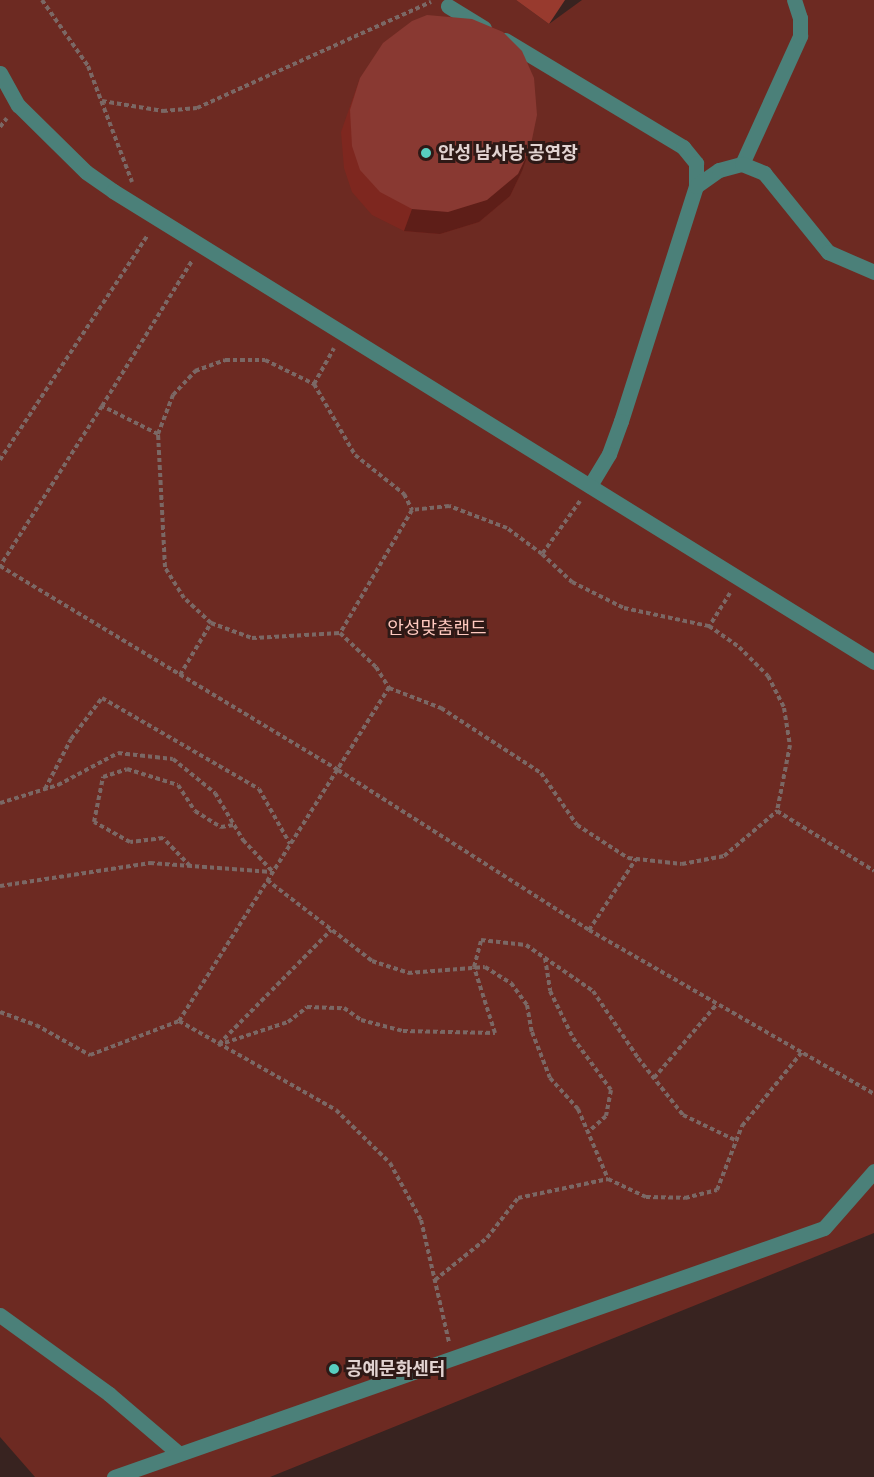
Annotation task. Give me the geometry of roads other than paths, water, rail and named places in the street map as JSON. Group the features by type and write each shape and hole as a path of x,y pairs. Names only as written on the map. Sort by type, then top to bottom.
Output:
{"street":[{"path":"742,164 800,36 800,18 794,0"},
{"path":"448,6 683,147 696,163 696,186 621,421 609,454 590,486"},
{"path":"0,73 18,105 86,172 159,220 874,662"},
{"path":"696,186 719,170 742,164 764,173 828,252 874,272"},
{"path":"114,1477 177,1452 824,1228 874,1170"},
{"path":"0,1315 109,1394 177,1452"}],"place":[{"name":"안성 남사당 공연장","path":"426,153"},
{"name":"공예문화센터","path":"334,1369"}],"park label":[{"name":"안성맞춤랜드","path":"437,628"}]}
